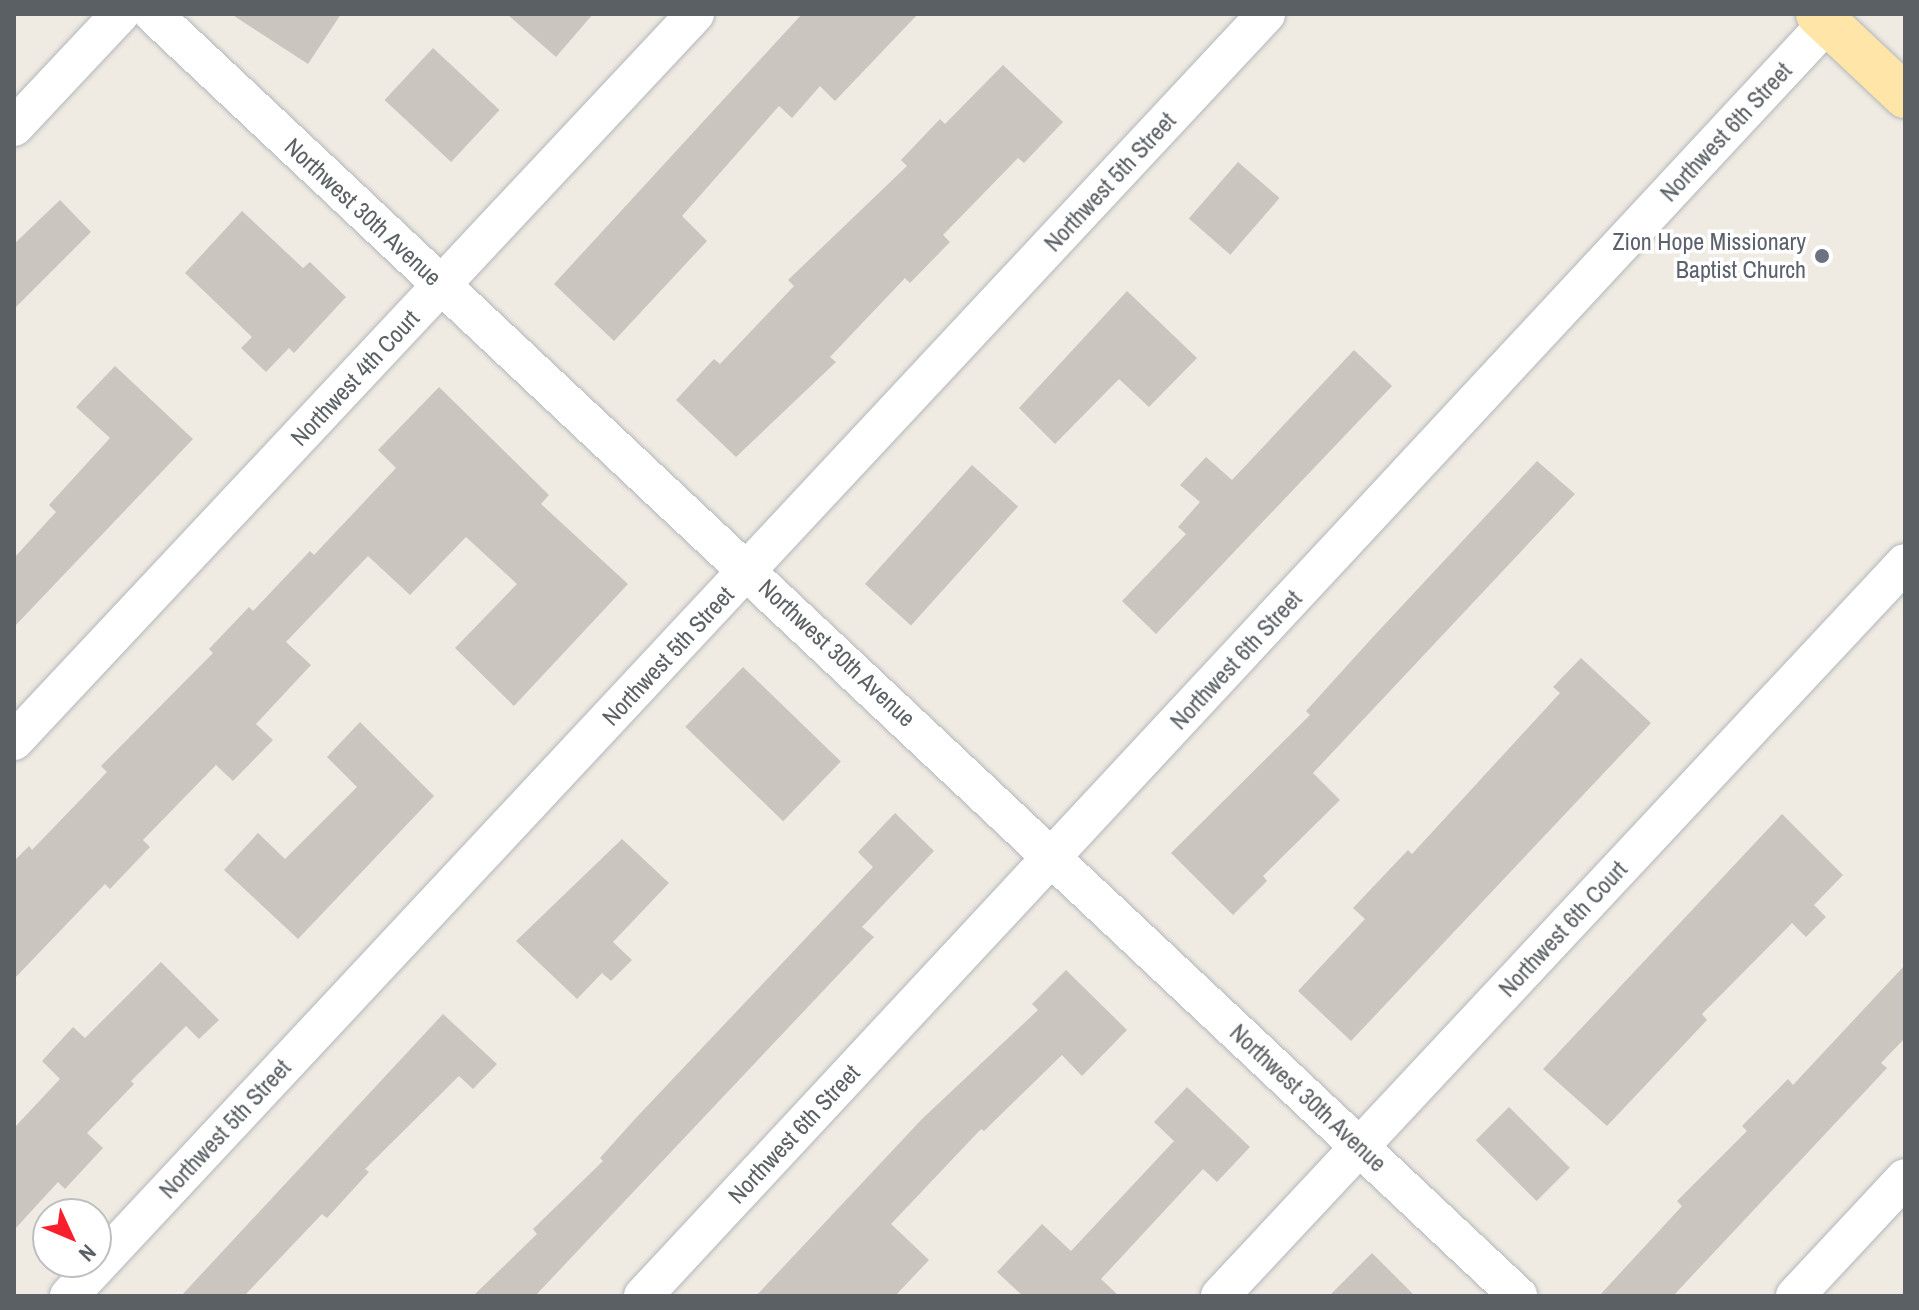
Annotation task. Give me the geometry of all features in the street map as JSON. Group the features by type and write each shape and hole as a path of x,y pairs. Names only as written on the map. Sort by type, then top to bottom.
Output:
{"main road":[{"path":"1823,18 1905,96"}],"street":[{"path":"14,127 120,14"},
{"name":"Northwest 30th Avenue","path":"153,14 441,286 749,569 1518,1296"},
{"name":"Northwest 4th Court","path":"14,741 695,14"},
{"name":"Northwest 5th Street","path":"69,1296 1266,14"},
{"name":"Northwest 6th Street","path":"643,1296 1053,857 1823,18"},
{"name":"Northwest 6th Court","path":"1220,1296 1905,563"},
{"path":"1795,1296 1905,1178"}],"building":[{"path":"231,14 341,14 308,64"},
{"path":"507,14 593,14 556,57"},
{"path":"802,14 918,14 835,101 820,86 792,118 779,106 682,216 707,241 614,341 554,284"},
{"path":"433,48 500,110 451,162 385,100"},
{"path":"1003,65 1063,122 1024,163 1018,158 943,235 950,242 910,283 905,278 830,357 836,362 736,457 676,400 714,359 720,364 794,286 788,280 907,166 901,160 940,119 945,124"},
{"path":"1238,162 1280,198 1230,255 1189,219"},
{"path":"60,200 91,232 14,309 14,244"},
{"path":"242,211 303,268 310,262 346,297 294,353 289,348 266,372 241,348 252,337 185,273"},
{"path":"1127,291 1197,358 1149,407 1119,379 1055,444 1019,408"},
{"path":"1354,350 1392,386 1156,634 1122,601 1186,534 1178,527 1200,502 1180,485 1206,457 1232,480"},
{"path":"115,366 193,439 14,627 14,558 56,512 49,505 110,438 76,407"},
{"path":"439,387 549,495 541,504 628,584 514,706 455,648 517,584 466,537 410,595 368,556 286,642 311,665 256,724 273,740 233,781 216,765 143,840 150,847 110,889 105,884 14,979 14,861 29,846 32,850 107,772 101,766 213,653 209,649 249,607 253,611 310,551 314,555 396,468 378,450"},
{"path":"1537,461 1575,494 1313,773 1340,800 1263,876 1267,881 1233,915 1171,853 1310,715 1306,711"},
{"path":"972,465 1018,506 911,625 865,584"},
{"path":"1581,658 1651,723 1351,1041 1298,991 1365,919 1353,908 1408,850 1412,854 1560,693 1553,687"},
{"path":"743,667 841,761 783,821 685,727"},
{"path":"360,722 434,796 298,939 224,870 258,833 285,859 357,787 327,757"},
{"path":"895,813 934,851 862,927 874,937 535,1296 473,1296 537,1234 533,1229 603,1161 600,1158 634,1120 873,867 858,852"},
{"path":"1782,814 1843,875 1814,905 1826,917 1806,937 1792,923 1702,1014 1707,1020 1607,1126 1543,1069"},
{"path":"622,839 669,883 613,942 632,960 611,981 602,973 577,999 516,941"},
{"path":"161,962 219,1020 199,1039 186,1026 131,1081 134,1084 87,1133 103,1148 65,1189 58,1182 43,1198 32,1198 32,1210 14,1230 14,1128 60,1079 42,1061 73,1027 85,1038"},
{"path":"1905,965 1905,1038 1881,1063 1887,1068 1673,1296 1599,1296 1682,1206 1677,1201 1747,1131 1742,1126 1788,1079 1793,1085"},
{"path":"1066,970 1127,1030 1082,1076 1062,1055 984,1131 981,1129 891,1224 929,1260 895,1296 756,1296 922,1119 1038,1010 1032,1004"},
{"path":"443,1014 497,1064 473,1089 459,1076 365,1169 369,1172 327,1218 322,1214 244,1296 181,1296"},
{"path":"1187,1087 1250,1147 1217,1182 1203,1169 1101,1279 1119,1296 1023,1296 997,1272 1042,1224 1071,1251 1174,1141 1154,1122"},
{"path":"1509,1107 1570,1168 1537,1201 1476,1140"},
{"path":"1372,1253 1415,1296 1329,1296"}],"place":[{"name":"Zion Hope Missionary Baptist Church","path":"1822,256"}]}
